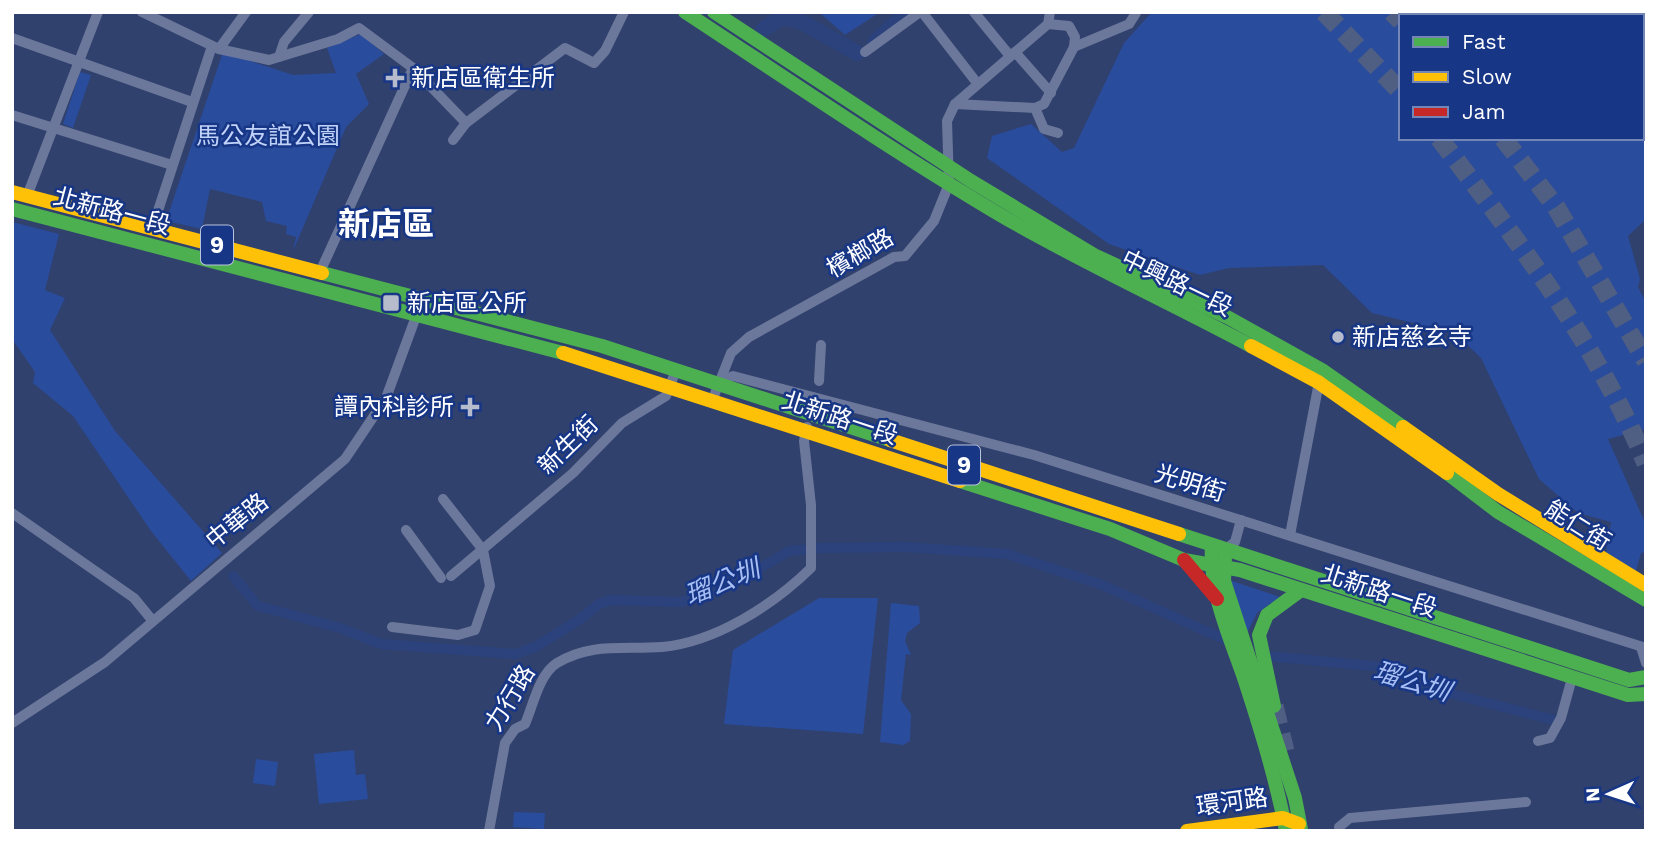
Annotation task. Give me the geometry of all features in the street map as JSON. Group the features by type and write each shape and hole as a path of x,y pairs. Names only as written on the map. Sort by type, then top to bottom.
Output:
{"main road":[{"name":"中興路一段","path":"685,12 949,184 1124,284 1320,376"},
{"name":"中興路一段","path":"714,12 948,163 971,181 1094,255 1229,318 1320,376 1495,500 1646,600"},
{"name":"北新路一段","path":"20,194 602,346 1629,680 1646,677"},
{"name":"北新路一段","path":"12,209 557,351 1110,529 1154,550 1184,560 1216,564 1628,695 1646,694"},
{"name":"中興路一段","path":"1495,500 1646,585"},
{"name":"能仁街","path":"1495,500 1646,593"},
{"path":"1212,545 1216,564 1217,599 1291,827"},
{"path":"1216,564 1226,549"},
{"path":"1184,560 1217,599"},
{"path":"1216,564 1224,581 1295,799 1291,827"},
{"path":"1258,691 1258,671 1251,641 1255,622 1269,604 1301,590"},
{"path":"1274,706 1259,635 1267,615 1301,590"},
{"path":"1255,831 1291,827"},
{"name":"環河路","path":"1186,831 1291,827"}],"street":[{"path":"20,194 53,128 98,12"},
{"path":"142,12 216,48 250,58 269,60 338,39 359,28 413,68 466,123"},
{"path":"152,229 192,102 216,48 246,12"},
{"path":"279,57 284,41 309,12"},
{"path":"453,140 466,123 565,48 594,63 605,51 624,12"},
{"path":"865,52 921,12 977,83"},
{"path":"974,12 1051,93"},
{"path":"1074,47 1129,23 1135,13"},
{"path":"1049,18 1069,26 1075,37 1074,47 1044,104 1035,108 955,104 1049,18"},
{"path":"12,38 192,102"},
{"path":"320,272 413,68"},
{"name":"檳榔路","path":"712,401 731,353 749,337 894,257 905,256 934,222 949,184 947,121 955,104"},
{"path":"1035,108 1044,128 1058,133"},
{"path":"12,115 172,165"},
{"name":"中華路","path":"12,723 105,662 345,459 386,398 421,298"},
{"path":"819,382 821,345"},
{"name":"新生街","path":"406,530 447,577 573,473 622,423 666,396 676,370"},
{"name":"光明街","path":"718,383 733,376 989,442 1643,647"},
{"path":"1290,536 1320,376"},
{"name":"力行路","path":"489,831 505,743 515,729 525,724 537,692 555,664 590,649 662,647 691,643 739,620 790,588 811,568 810,500 804,441 817,398"},
{"path":"392,627 458,635 475,629 491,586 483,550 443,499"},
{"path":"12,513 134,598 152,621"},
{"path":"1226,549 1235,542 1241,520"},
{"path":"1643,647 1646,663"},
{"path":"1538,740 1550,738 1559,721 1572,678"},
{"path":"1339,827 1350,818 1526,802"}],"green space":[{"path":"819,12 880,12 845,35"},
{"path":"1152,12 1646,12 1646,219 1628,236 1640,279 1638,287 1646,303 1646,429 1608,439 1646,525 1646,552 1641,553 1636,571 1606,553 1611,522 1578,513 1539,479 1481,358 1455,333 1372,313 1323,265 1229,268 1200,275 1109,244 987,158 992,136 1031,124 1062,152 1074,148 1124,43"},
{"name":"馬公友誼公園","path":"361,34 384,54 356,74 369,104 346,127 293,251 296,237 286,234 287,226 266,221 262,202 210,189 202,229 166,221 223,52 293,75 336,73 327,48"},
{"path":"80,72 91,75 73,128 63,124"},
{"path":"12,222 59,234 45,290 65,298 50,330 115,431 222,553 191,581 151,531 73,416 33,383 35,372 12,339"},
{"path":"1229,580 1280,597 1257,613 1247,633"},
{"path":"819,598 878,598 863,734 724,724 733,650"},
{"path":"891,603 919,606 920,623 907,633 905,641 911,655 906,654 901,700 911,714 910,741 903,745 880,742"},
{"path":"354,750 356,775 365,774 368,799 319,804 314,754"},
{"path":"256,759 278,762 275,786 253,783"},
{"path":"514,812 545,813 544,829 513,827"}],"waterway":[{"path":"875,42 907,12"},
{"path":"764,29 781,17 800,21 857,53"},
{"name":"瑠公圳","path":"233,576 258,606 340,628 381,644 515,654 535,647 579,620 599,604 610,600 682,602 745,577 789,551 906,547 1007,554 1100,584 1226,640"},
{"name":"瑠公圳","path":"1268,656 1382,667 1429,688 1554,720"}],"tunnel":[{"path":"1324,12 1399,90"},
{"path":"1392,12 1399,19"},
{"path":"1441,140 1526,254 1579,334 1604,376 1646,463"},
{"path":"1505,140 1556,207 1646,361"},
{"path":"1274,706 1285,751"}],"traffic: fast":[{"path":"685,12 882,142 1002,216 1251,346"},
{"path":"714,12 971,181 1094,255 1229,318 1322,370 1403,427"},
{"path":"12,209 563,353"},
{"path":"322,273 602,346 890,440"},
{"path":"1447,473 1498,512 1646,600"},
{"path":"960,481 1110,529 1184,560 1240,570 1628,695 1646,694"},
{"path":"1179,534 1629,680 1646,677"},
{"path":"1212,545 1213,579 1217,595 1261,733 1286,831"},
{"path":"1225,557 1224,581 1295,798 1301,829"},
{"path":"1274,706 1259,635 1267,615 1301,590"}],"traffic: slow":[{"path":"12,192 322,273"},
{"path":"1251,346 1318,382 1447,473"},
{"path":"563,353 960,481"},
{"path":"1403,427 1498,494 1646,585"},
{"path":"890,440 1179,534"},
{"path":"1187,831 1283,818 1299,824"}],"traffic: jam":[{"path":"1184,560 1217,599"}],"place":[{"name":"新店區衛生所","path":"395,78"},
{"name":"新店區公所","path":"391,303"},
{"name":"新店慈玄寺","path":"1338,337"},
{"name":"譚內科診所","path":"470,407"}],"district":[{"name":"新店區","path":"386,224"}]}
